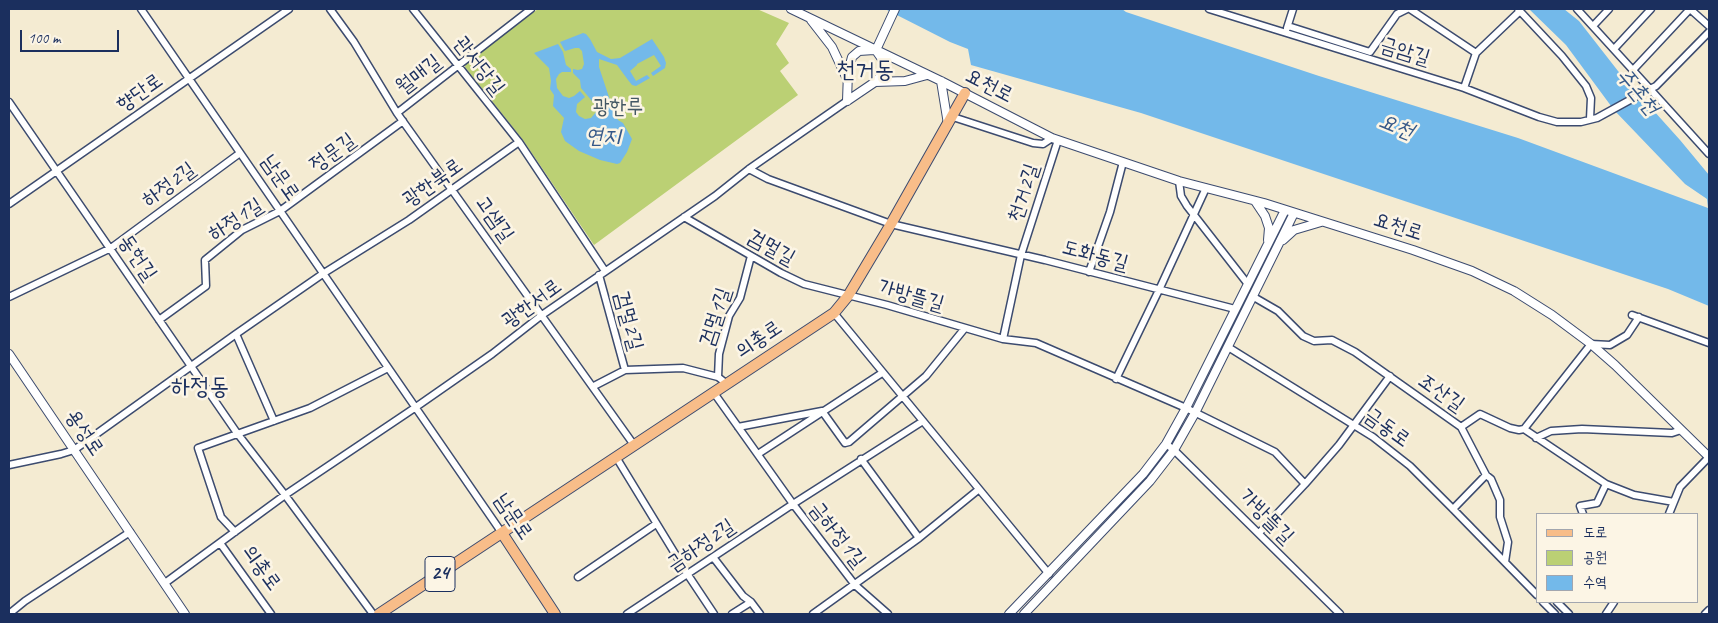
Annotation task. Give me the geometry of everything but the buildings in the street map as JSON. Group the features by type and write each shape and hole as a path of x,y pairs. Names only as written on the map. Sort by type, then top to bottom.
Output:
{"main road":[{"name":"의총로","path":"379,614 834,313 848,296 965,94"},
{"name":"남문로","path":"502,533 555,614"}],"street":[{"name":"남문로","path":"141,9 502,533"},
{"name":"향단로","path":"9,204 289,9"},
{"name":"고샘길","path":"330,9 354,42 397,113 594,386 634,445"},
{"name":"관서당길","path":"413,9 519,142"},
{"name":"월매길","path":"397,113 531,9"},
{"name":"요천로","path":"790,9 1055,139 1178,180 1255,200 1472,271 1514,291 1552,315 1591,344 1709,457"},
{"path":"876,50 895,9"},
{"name":"금암길","path":"1209,9 1464,88 1538,117 1557,122 1573,122 1593,118 1653,88 1709,32"},
{"path":"1286,34 1293,9"},
{"path":"1288,26 1370,52 1397,14 1408,9 1476,53"},
{"path":"1576,9 1633,70 1653,88 1709,154"},
{"path":"1593,26 1609,9"},
{"path":"1614,49 1651,9"},
{"path":"1633,70 1690,9 1709,26"},
{"path":"1464,88 1476,53 1519,10 1562,56 1586,86 1591,98 1593,118"},
{"path":"810,18 832,47 847,79"},
{"path":"847,100 847,79 850,60 854,54 864,50 876,50"},
{"path":"847,100 874,82 885,70 885,66 876,50"},
{"path":"874,82 905,81 927,75"},
{"path":"940,81 950,121 1033,143 1043,144 1055,139"},
{"name":"광한서로","path":"164,582 285,495 492,354 542,315 714,196 847,100"},
{"name":"동헌길","path":"9,102 238,434 373,614"},
{"name":"정문길","path":"280,211 403,121"},
{"name":"천거2길","path":"1021,255 1055,139"},
{"path":"519,142 602,273"},
{"name":"광한북로","path":"9,465 74,450 324,273 409,220 519,142"},
{"name":"하정2길","path":"9,297 111,248 240,153"},
{"path":"1089,272 1110,212 1123,162"},
{"path":"750,169 768,179 891,224"},
{"path":"1178,180 1181,196 1193,215 1247,283"},
{"path":"1116,378 1160,290 1206,188"},
{"path":"1255,200 1265,216 1269,228 1268,243"},
{"path":"1009,614 1143,474 1166,444 1186,408 1285,210"},
{"name":"하정1길","path":"159,320 206,286 205,260 242,230 280,211"},
{"path":"1024,614 1150,481 1174,450 1195,413 1294,213"},
{"name":"검멀길","path":"684,217 804,284 848,296"},
{"path":"1277,247 1294,230 1322,222"},
{"name":"도화동길","path":"891,224 1235,310"},
{"path":"1003,339 1021,255"},
{"name":"검멀1길","path":"727,384 718,377 719,354 729,316 740,298 751,256"},
{"name":"검멀2길","path":"602,273 625,370 683,368 718,377"},
{"name":"가방뜰길","path":"848,296 887,305 1003,339 1036,343 1186,408"},
{"name":"조산길","path":"1252,296 1278,311 1303,336 1314,341 1332,340 1355,352 1460,427 1480,414 1510,428 1524,429 1606,484 1634,495 1674,502"},
{"path":"834,313 1049,574"},
{"path":"1524,429 1591,344 1610,345 1627,335 1636,316 1709,344"},
{"name":"가방뜰길","path":"903,397 926,376 965,328"},
{"path":"236,334 274,421"},
{"name":"금동로","path":"1228,347 1373,437 1410,466 1536,594"},
{"name":"용성로","path":"9,354 185,614"},
{"path":"235,532 222,517 198,448 310,408 388,368"},
{"path":"594,386 625,370"},
{"path":"758,454 882,373"},
{"path":"1259,533 1339,445 1390,376"},
{"path":"714,393 792,504"},
{"path":"822,411 845,443 849,442 903,397"},
{"path":"1186,408 1275,452 1305,484"},
{"path":"738,427 822,411"},
{"name":"금하정2길","path":"627,614 638,611 713,557 922,420"},
{"path":"1460,427 1500,500 1500,517 1508,542 1505,562"},
{"path":"1536,438 1550,431 1582,429 1672,433 1681,430"},
{"name":"가방뜰길","path":"1166,444 1340,614"},
{"path":"616,457 656,524 714,614"},
{"path":"1669,513 1680,487 1709,457"},
{"path":"861,459 919,538"},
{"path":"1453,509 1486,475"},
{"path":"1583,513 1580,506 1597,503 1606,484"},
{"name":"금하정1길","path":"813,614 919,538 978,490"},
{"name":"금하정1길","path":"792,504 855,585 888,614"},
{"path":"578,577 656,524"},
{"path":"9,614 25,601 130,532"},
{"name":"의총로","path":"220,543 272,614"},
{"path":"713,557 743,596 751,602 760,614"},
{"path":"732,614 751,602"},
{"path":"1544,603 1556,614"},
{"path":"1558,603 1569,614"},
{"path":"1606,614 1613,603"},
{"path":"1705,614 1709,610"}],"green space":[{"name":"광한루","path":"538,9 757,9 789,23 776,44 789,63 780,71 798,95 594,245 523,140 465,67 466,63"}],"water":[{"name":"요천","path":"885,9 1122,9 1126,12 1319,76 1518,138 1708,208 1707,199 1685,184 1614,110 1566,45 1529,9 1564,9 1579,21 1618,71 1709,175 1709,306 1668,289 1141,113 971,65 968,49 950,42"},
{"name":"연지","path":"583,33 590,39 597,52 611,59 620,58 652,39 666,63 665,68 653,76 651,73 661,66 654,55 637,64 630,71 636,81 647,75 650,78 636,86 632,85 617,65 599,59 599,67 615,115 623,123 632,139 627,152 620,163 617,164 600,160 579,151 565,141 561,132 564,118 553,106 554,95 550,89 549,68 534,53 558,44 563,52 566,65 571,69 571,72 559,74 556,79 557,88 563,96 569,98 580,91 585,97 577,104 576,112 585,119 591,118 596,112 597,107 581,88 580,80 573,73 573,69 582,69 584,64 582,51 579,48 575,48 565,51 560,42"}],"district":[{"name":"천거동","path":"865,71"},
{"name":"하정동","path":"200,388"}],"water label":[{"name":"주촌천","path":"1637,92"}]}
